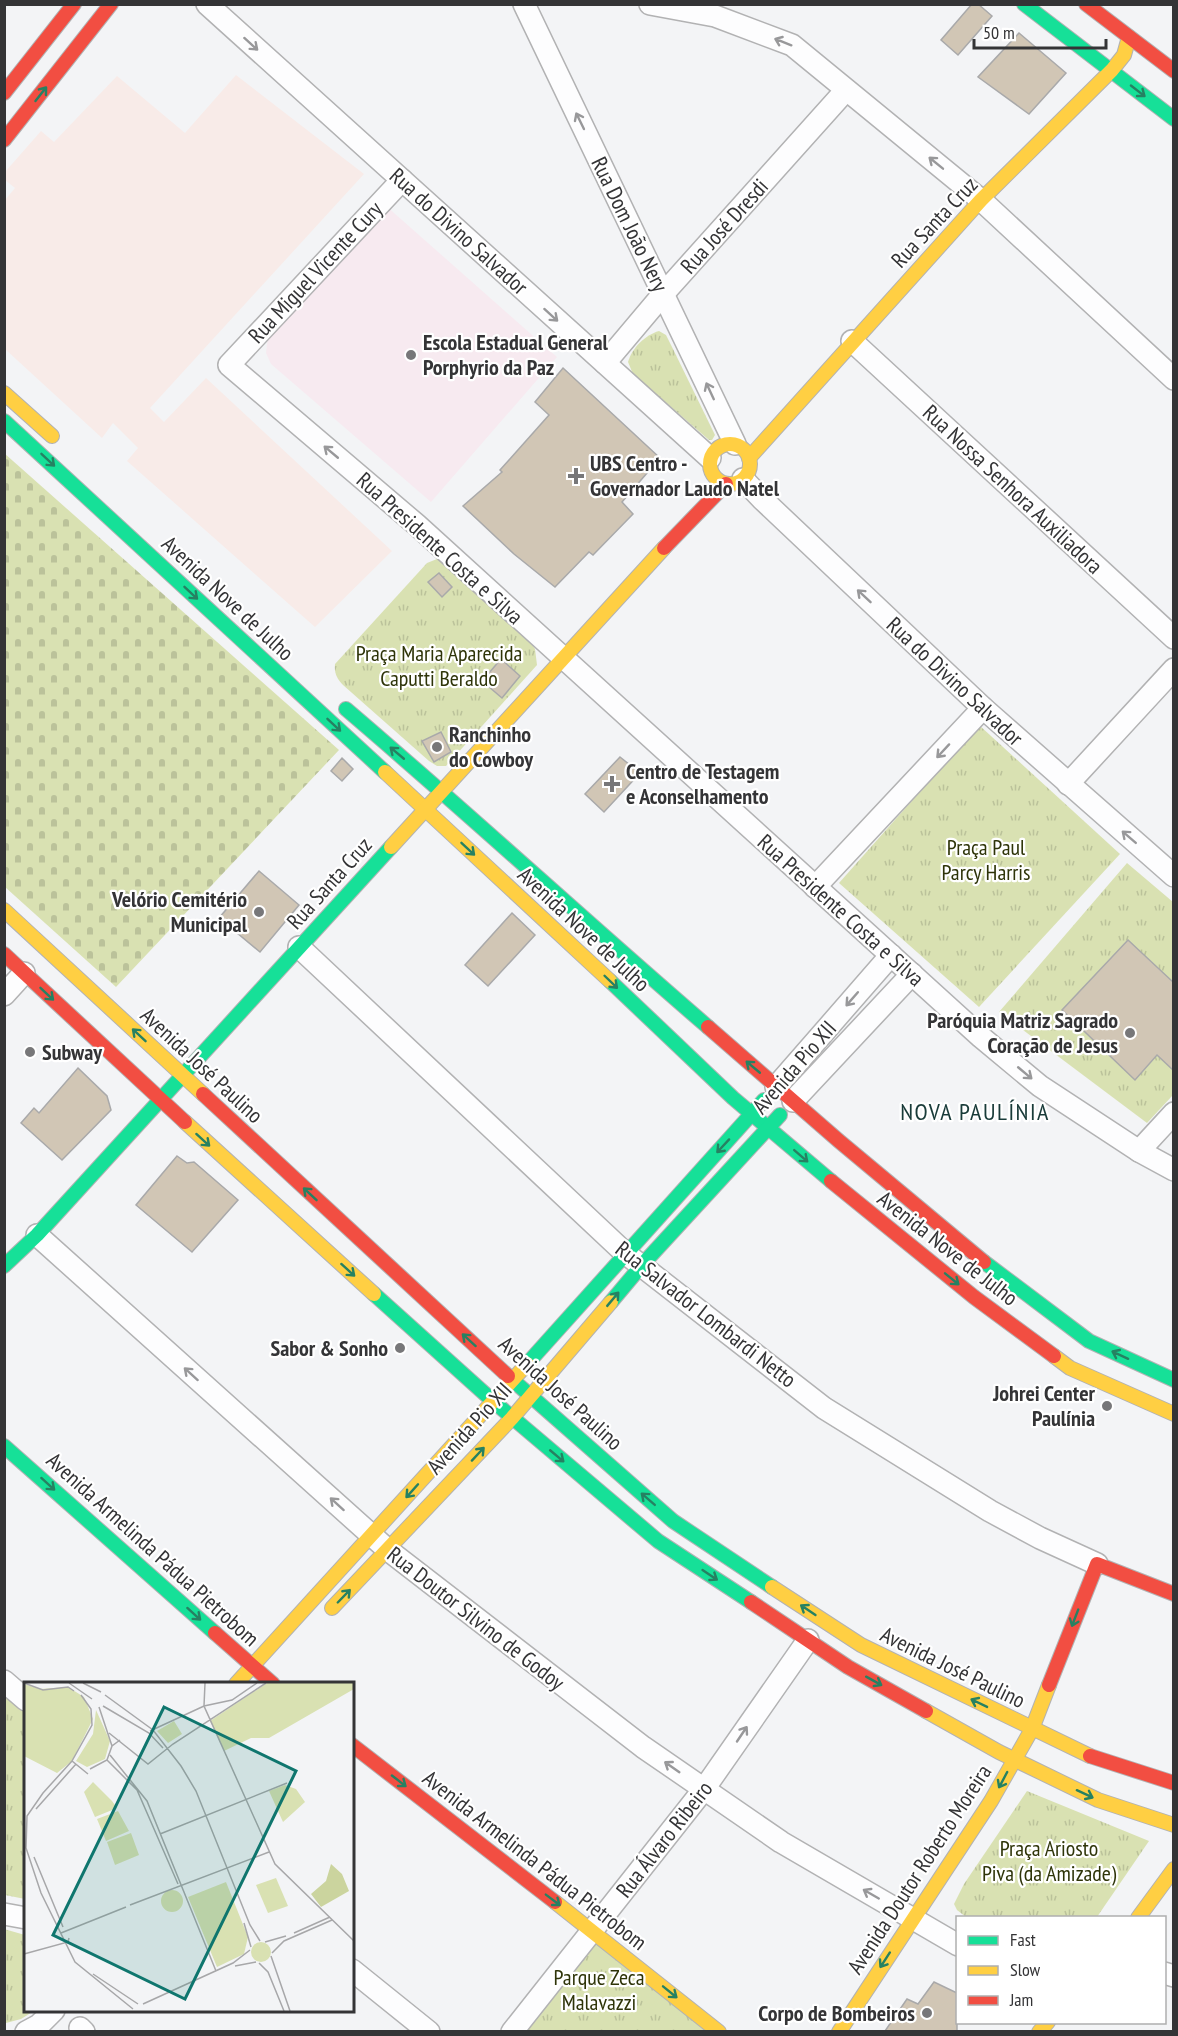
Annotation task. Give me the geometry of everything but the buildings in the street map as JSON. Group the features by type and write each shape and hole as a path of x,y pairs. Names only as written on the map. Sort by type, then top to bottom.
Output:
{"street":[{"path":"4,93 74,4"},
{"path":"4,140 111,4"},
{"name":"Rua do Divino Salvador","path":"207,4 605,363 711,467"},
{"name":"Rua Dom João Nery","path":"525,4 742,449"},
{"path":"650,4 715,16 792,45 981,200 1173,379"},
{"path":"1024,4 1173,119"},
{"path":"1050,4 1047,13 1059,31"},
{"path":"1086,4 1173,71"},
{"name":"Rua Santa Cruz","path":"742,449 767,436 981,200 1112,70 1124,56 1129,37"},
{"name":"Rua José Dresdi","path":"605,363 664,293 846,90"},
{"name":"Rua Miguel Vicente Cury","path":"229,365 402,180"},
{"name":"Rua Nossa Senhora Auxiliadora","path":"852,341 1173,638"},
{"name":"Rua Presidente Costa e Silva","path":"229,365 417,525 981,1037 1040,1086 1173,1170"},
{"path":"4,393 60,444"},
{"name":"Avenida Nove de Julho","path":"4,422 116,516 425,809 768,1129 974,1297 1070,1368 1173,1414"},
{"path":"31,444 44,429"},
{"path":"722,445 742,449 749,471 735,481 718,481 711,467 713,452 722,445"},
{"name":"Rua Santa Cruz","path":"684,526 711,467"},
{"name":"Rua do Divino Salvador","path":"735,481 762,499 983,708 1173,876"},
{"name":"Rua Santa Cruz","path":"4,1266 37,1235 684,526 735,481"},
{"path":"1068,784 1173,669"},
{"name":"Avenida Nove de Julho","path":"332,696 776,1087 993,1269 1089,1341 1173,1380"},
{"path":"815,887 983,708"},
{"name":"Avenida José Paulino","path":"4,910 512,1380 662,1512 861,1645 1081,1753 1173,1783"},
{"name":"Rua Salvador Lombardi Netto","path":"299,947 625,1253 824,1408 990,1511 1040,1538 1097,1564 1173,1594"},
{"name":"Avenida José Paulino","path":"4,954 160,1100 512,1418 658,1541 848,1667 1013,1760 1098,1800 1173,1825"},
{"name":"Avenida Pio XII","path":"237,1682 494,1401 891,956"},
{"path":"4,994 24,973"},
{"name":"Avenida Pio XII","path":"322,1618 512,1418 642,1265 912,974"},
{"path":"1139,1150 1173,1113"},
{"name":"Rua Doutor Silvino de Godoy","path":"37,1235 388,1550 643,1747 781,1842 956,1944"},
{"path":"558,1329 576,1344"},
{"name":"Avenida Armelinda Pádua Pietrobom","path":"4,1446 268,1678"},
{"name":"Avenida Doutor Roberto Moreira","path":"839,2031 991,1800 1032,1729 1097,1564"},
{"name":"Rua Álvaro Ribeiro","path":"512,2031 704,1789 808,1640"},
{"path":"4,1681 24,1698"},
{"name":"Avenida Armelinda Pádua Pietrobom","path":"354,1747 719,2031"},
{"path":"1139,1916 1173,1869"},
{"path":"4,1914 24,1918"},
{"path":"354,1972 429,2031"},
{"path":"26,2031 39,2025 52,2012"}],"shaded area":[{"path":"236,75 364,174 150,408 164,422 206,378 392,551 315,627 127,461 138,448 113,423 102,438 5,349 5,200 15,188 5,180 5,172 41,131 54,142 117,76 185,133"},
{"name":"Escola Estadual General Porphyrio da Paz","path":"385,205 557,357 431,502 271,364 266,353 268,337"}],"green space":[{"path":"659,331 666,335 715,435 712,440 709,440 633,374 628,362 636,347 644,339"},
{"path":"4,453 339,750 116,987 5,887"},
{"name":"Praça Maria Aparecida Caputti Beraldo","path":"437,559 442,561 531,643 535,649 537,665 446,766 437,766 429,761 343,685 336,676 335,667 335,664 427,563"},
{"name":"Praça Paul Parcy Harris","path":"979,725 1120,854 979,1007 839,883"},
{"path":"1127,863 1173,902 1173,1095 1147,1123 999,1012"},
{"path":"5,1689 24,1706 24,1899 5,1895"},
{"name":"Praça Ariosto Piva (da Amizade)","path":"1027,1791 1149,1841 1098,1916 965,1916 954,1904 964,1884"},
{"path":"4,1929 24,1935 24,2012 32,2012 21,2019 6,2023"},
{"name":"Parque Zeca Malavazzi","path":"592,1930 719,2032 511,2032"}],"traffic: fast":[{"path":"1024,4 1174,119"},
{"path":"4,421 385,772"},
{"path":"346,709 708,1027"},
{"path":"4,1266 37,1235 391,847"},
{"path":"610,981 733,1098 831,1181"},
{"path":"527,1364 764,1100"},
{"path":"611,1302 642,1265 780,1115"},
{"path":"984,1262 1089,1341 1174,1380"},
{"path":"374,1294 494,1402 658,1541 751,1602"},
{"path":"508,1376 673,1521 772,1587"},
{"path":"4,1446 215,1633"}],"traffic: slow":[{"path":"749,458 981,200 1112,70 1124,55 1129,37"},
{"path":"4,393 52,436"},
{"path":"730,444 738,445 744,450 749,456 750,464 749,472 744,478 738,483 730,484 722,483 716,478 711,472 710,464 711,456 716,450 722,445 730,444"},
{"path":"391,847 664,548"},
{"path":"385,772 610,981"},
{"path":"4,910 203,1094"},
{"path":"185,1122 374,1294"},
{"path":"332,1608 512,1418 611,1302"},
{"path":"1054,1356 1070,1368 1174,1414"},
{"path":"238,1682 527,1364"},
{"path":"772,1587 861,1645 1090,1756"},
{"path":"839,2032 991,1801 1032,1729 1049,1685"},
{"path":"926,1711 999,1752 1098,1800 1174,1825"},
{"path":"1139,1916 1174,1869"},
{"path":"555,1902 719,2032"},
{"path":"1039,2032 1046,2024"}],"traffic: jam":[{"path":"4,93 74,4"},
{"path":"4,140 111,4"},
{"path":"1086,4 1174,71"},
{"path":"664,548 726,484"},
{"path":"4,954 185,1122"},
{"path":"708,1027 839,1141 984,1262"},
{"path":"203,1094 508,1376"},
{"path":"831,1181 974,1297 1054,1356"},
{"path":"1049,1685 1097,1564 1174,1594"},
{"path":"751,1602 848,1667 926,1711"},
{"path":"215,1633 271,1682"},
{"path":"354,1747 555,1902"},
{"path":"1090,1756 1174,1783"}],"place":[{"name":"Escola Estadual General Porphyrio da Paz","path":"411,355"},
{"name":"UBS Centro - Governador Laudo Natel","path":"576,476"},
{"name":"Ranchinho do Cowboy","path":"437,747"},
{"name":"Centro de Testagem e Aconselhamento","path":"612,784"},
{"name":"Velório Cemitério Municipal","path":"259,912"},
{"name":"Paróquia Matriz Sagrado Coração de Jesus","path":"1130,1033"},
{"name":"Subway","path":"30,1052"},
{"name":"Sabor & Sonho","path":"400,1348"},
{"name":"Johrei Center Paulínia","path":"1107,1406"},
{"name":"Corpo de Bombeiros","path":"927,2013"}],"district":[{"name":"NOVA PAULÍNIA","path":"975,1111"}]}
